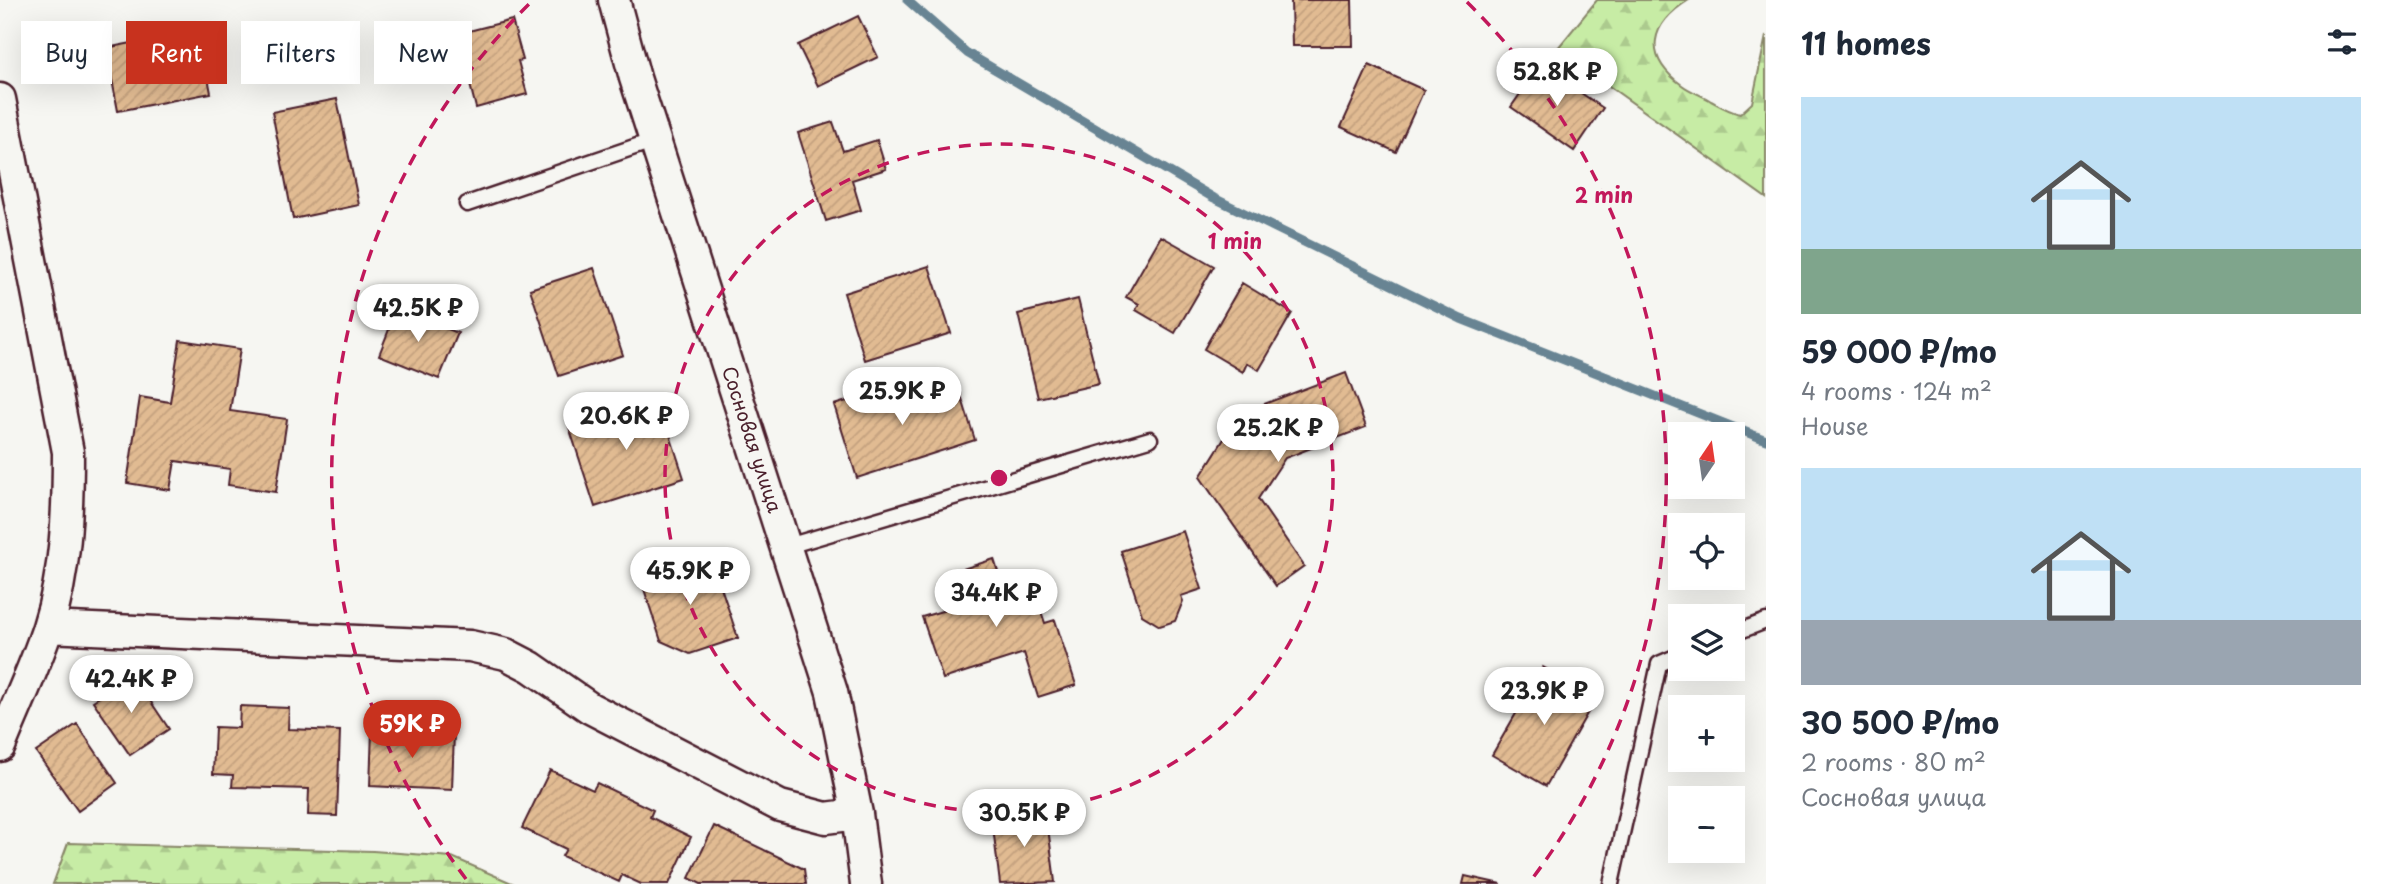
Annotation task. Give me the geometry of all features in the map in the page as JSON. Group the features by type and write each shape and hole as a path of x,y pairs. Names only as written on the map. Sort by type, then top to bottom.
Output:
{"street":[{"name":"Сосновая улица","path":"614,0 655,140 788,546 832,692 857,814 866,884"},
{"path":"0,99 68,452 68,510 60,580 48,627 0,746"},
{"path":"48,627 470,646 506,654 531,667 590,708 779,806 827,818 857,814"}],"lane":[{"path":"467,204 655,140"},
{"path":"788,546 1150,439"},
{"path":"1745,629 1766,621"},
{"path":"1611,884 1659,664 1668,660"}],"green space":[{"path":"1597,0 1689,0 1666,19 1659,30 1656,52 1669,74 1685,87 1725,109 1740,114 1752,103 1766,36 1766,198 1557,49"},
{"path":"68,843 373,851 452,857 514,884 53,884"}],"building":[{"path":"1291,0 1352,0 1353,46 1292,46"},
{"path":"858,16 878,57 818,86 798,45"},
{"path":"512,20 523,60 518,61 527,94 476,108 470,84 472,84 472,30"},
{"path":"126,44 126,84 209,84 211,93 118,111 112,80 112,47"},
{"path":"1369,65 1424,90 1396,152 1341,127"},
{"path":"1540,65 1603,108 1574,151 1511,107"},
{"path":"337,99 359,205 293,219 272,112"},
{"path":"833,122 843,151 877,140 886,169 852,180 861,210 826,221 798,133"},
{"path":"1161,236 1214,266 1175,333 1136,310 1139,304 1126,297"},
{"path":"929,266 951,333 865,360 844,293"},
{"path":"594,268 623,355 559,376 530,289"},
{"path":"1242,283 1292,313 1259,370 1247,363 1243,372 1204,349"},
{"path":"1078,299 1099,384 1038,398 1018,314"},
{"path":"397,309 458,333 439,379 379,355"},
{"path":"180,340 240,349 230,411 287,419 276,492 228,485 230,469 175,461 170,490 127,483 140,397 170,402"},
{"path":"1346,373 1366,427 1285,458 1258,499 1304,566 1276,586 1200,477 1229,431 1251,445 1269,416 1264,404"},
{"path":"935,375 942,395 959,389 975,440 857,478 834,405 886,389 893,410 920,402 914,382"},
{"path":"658,398 684,478 595,507 569,427"},
{"path":"1183,531 1202,589 1181,596 1183,601 1175,621 1160,626 1142,615 1121,551"},
{"path":"711,557 738,638 690,654 661,641 641,580"},
{"path":"994,559 1004,591 1031,582 1045,623 1055,620 1076,685 1038,697 1024,653 943,679 922,617 952,608 941,576"},
{"path":"1543,667 1596,698 1546,786 1492,755"},
{"path":"133,675 169,729 130,755 93,701"},
{"path":"240,706 289,708 288,729 340,731 337,816 308,815 309,789 232,787 233,775 213,774 215,727 239,728"},
{"path":"77,724 117,783 78,811 36,752"},
{"path":"372,730 454,733 452,790 370,786"},
{"path":"550,770 593,790 597,783 653,810 650,817 691,837 669,884 641,884 622,875 619,882 562,856 566,849 522,828"},
{"path":"1046,812 1055,882 1000,884 992,819"},
{"path":"714,826 804,869 806,884 701,884 689,878"},
{"path":"1465,876 1501,884 1463,884"}],"waterway":[{"path":"907,0 967,53 1214,198 1461,319 1766,440"}]}
